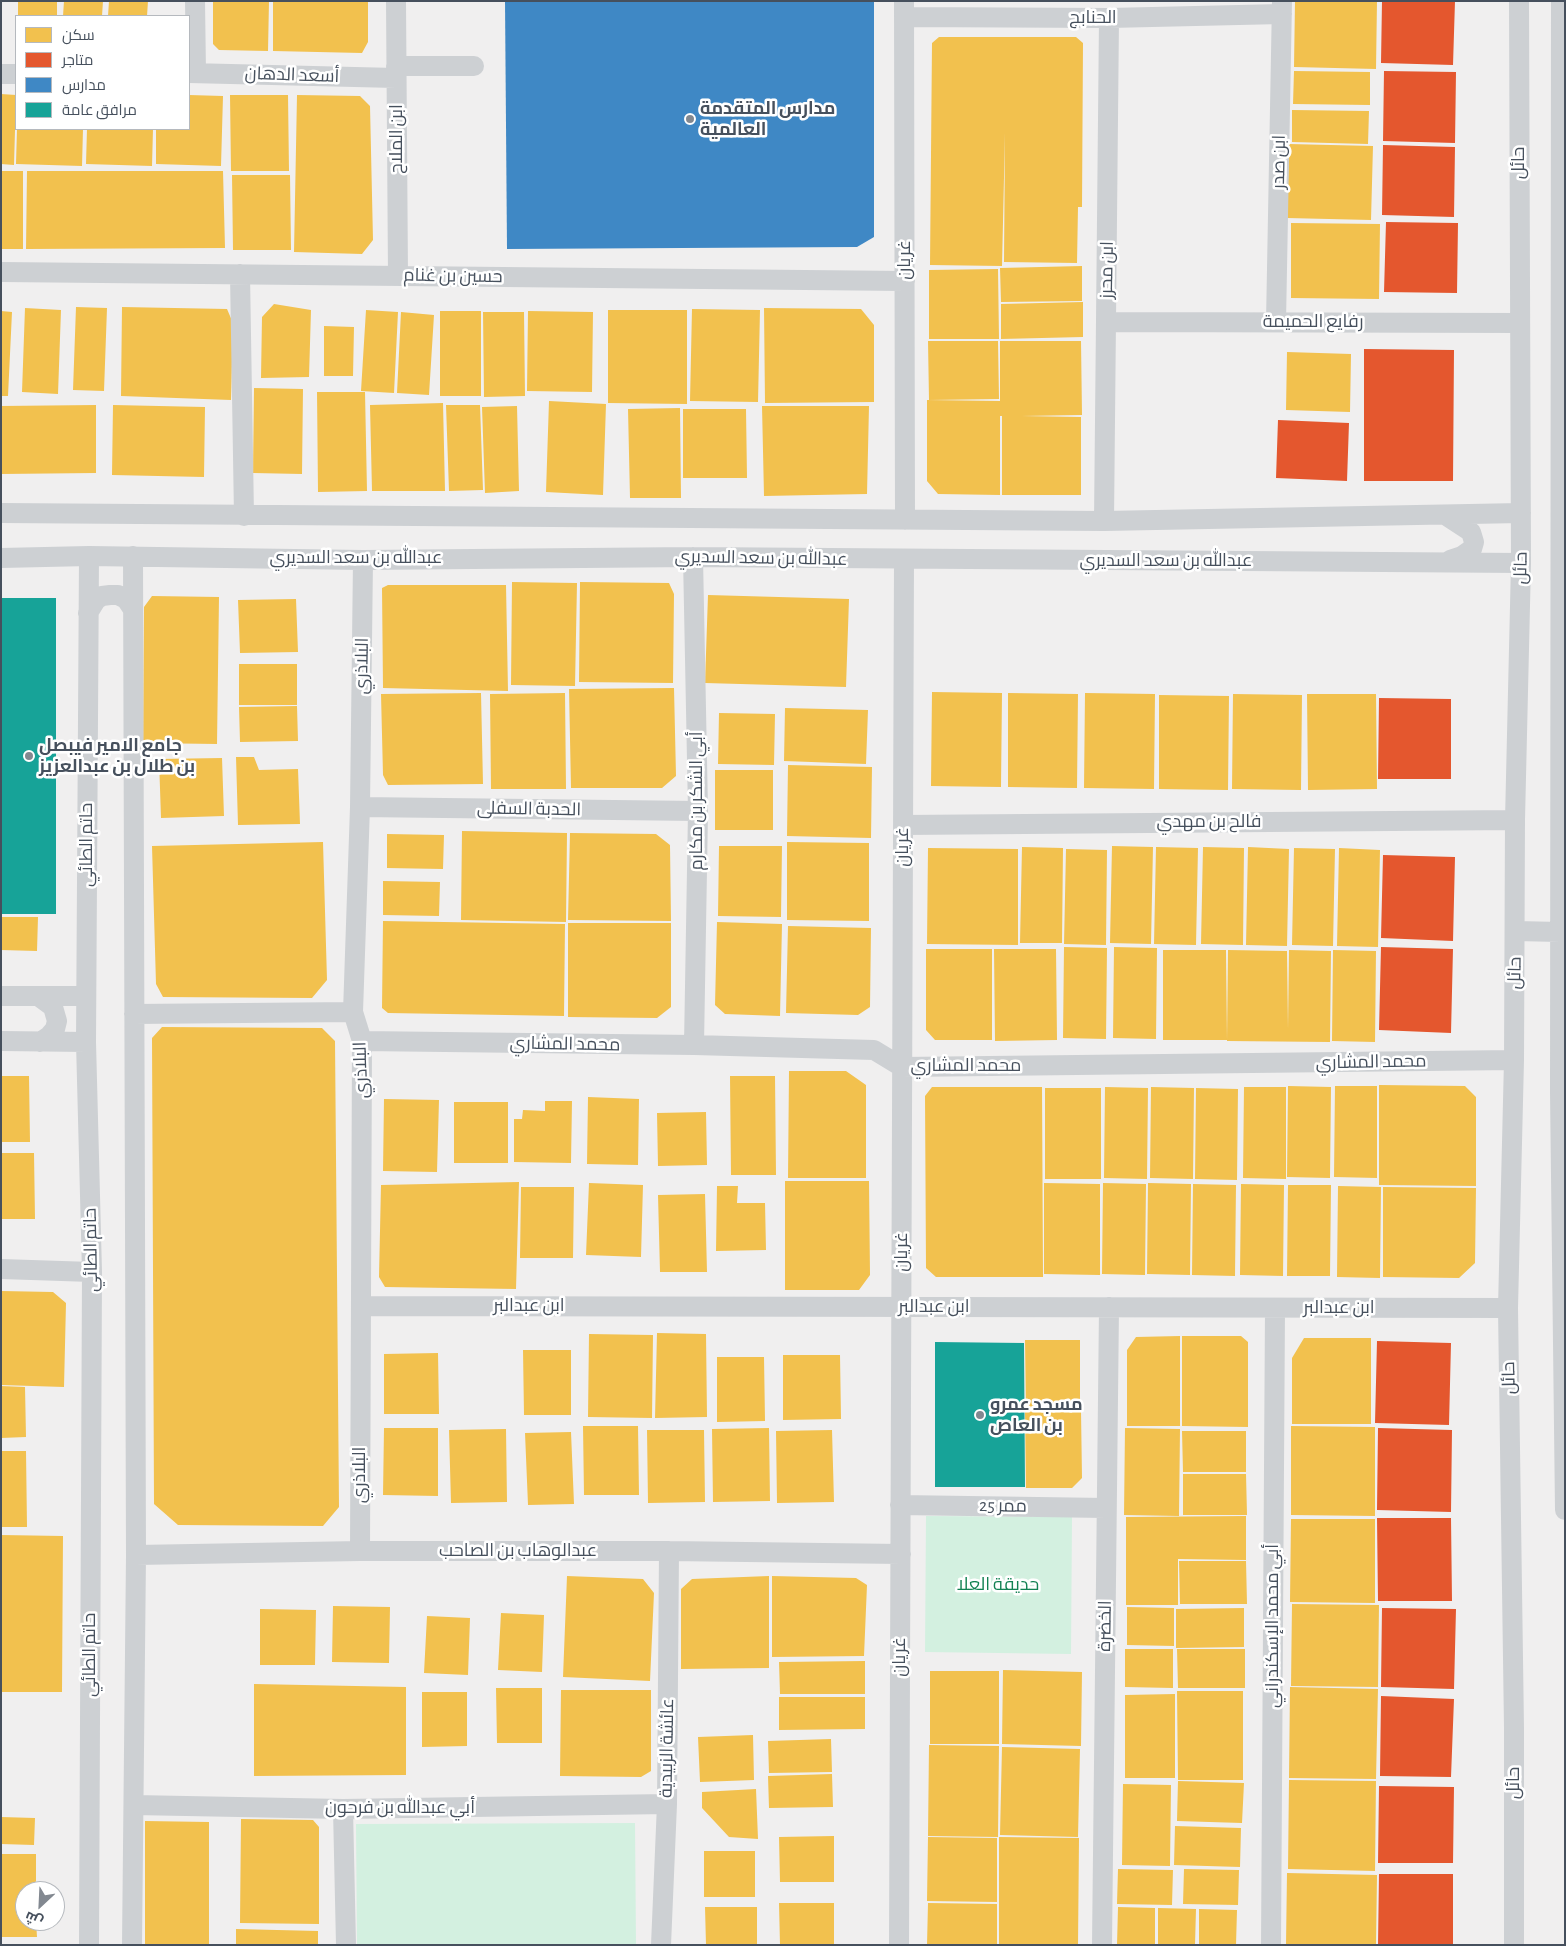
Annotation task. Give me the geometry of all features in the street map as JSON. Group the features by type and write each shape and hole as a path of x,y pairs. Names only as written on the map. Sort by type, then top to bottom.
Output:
{"street":[{"path":"192,73 195,1"},
{"name":"ابن الملاح","path":"396,1 398,276"},
{"name":"حائل","path":"1514,1945 1514,1728 1508,1308 1514,1060 1515,820 1521,563 1519,1"},
{"path":"1561,1 1563,108 1560,932 1565,1510"},
{"name":"الحنابج","path":"904,9 1109,18 1282,8"},
{"name":"ابن صدر","path":"1276,322 1282,8"},
{"name":"غريان","path":"904,9 905,520"},
{"name":"ابن محرز","path":"1104,521 1109,18"},
{"name":"أسعد الدهان","path":"192,73 396,72 474,66"},
{"path":"1,74 15,74"},
{"name":"حسين بن غنام","path":"1,272 905,281"},
{"path":"240,274 244,516"},
{"name":"رفايع الحميمة","path":"1106,322 1520,323"},
{"path":"1,513 1104,521 1520,512"},
{"path":"1443,562 1462,556 1472,548 1474,542 1470,532 1445,515"},
{"name":"حاتم الطائي","path":"89,556 86,996 92,1272 89,1945"},
{"path":"132,1945 136,1554 133,556"},
{"name":"عبدالله بن سعد السديري","path":"1,558 133,556 363,560 693,557 1521,563"},
{"name":"أبي الشكر بن مكارم","path":"693,557 698,811 694,1045"},
{"name":"البلاذري","path":"360,1552 362,1042 354,1012 360,807 363,560"},
{"name":"غريان","path":"899,1945 904,560"},
{"path":"88,613 96,600 102,596 110,595 118,595 126,599 132,608"},
{"name":"الحدبة السفلى","path":"360,807 698,811"},
{"name":"فالح بن مهدي","path":"904,825 1515,820"},
{"path":"1516,931 1560,932"},
{"path":"1,996 86,996"},
{"path":"38,996 54,1007 57,1021 55,1029 40,1042"},
{"path":"134,1014 354,1012"},
{"path":"1,1041 86,1042"},
{"name":"محمد المشاري","path":"362,1042 694,1045 874,1050 902,1067 1514,1060"},
{"path":"1,1269 92,1272"},
{"name":"ابن عبدالبر","path":"361,1306 1508,1308"},
{"name":"الخضرة","path":"1102,1945 1109,1307"},
{"name":"أبي محمد الإسكندراني","path":"1271,1945 1275,1308"},
{"name":"ممر 25","path":"900,1505 1106,1508"},
{"name":"عبدالوهاب بن الصاحب","path":"136,1554 669,1551 901,1554"},
{"name":"عائشة الزبيدية","path":"661,1945 667,1804 669,1551"},
{"name":"أبي عبدالله بن فرحون","path":"134,1805 343,1809 667,1804"},
{"path":"343,1809 346,1945"}],"green space":[{"name":"حديقة العلا","path":"926,1516 1072,1517 1071,1654 925,1652"},
{"path":"635,1823 636,1945 357,1945 356,1824"}],"building: سكن":[{"path":"18,1 57,1 57,15 18,15"},
{"path":"64,1 103,1 102,15 63,15"},
{"path":"109,1 148,1 147,15 108,15"},
{"path":"213,1 269,1 268,51 219,50 213,44"},
{"path":"273,1 368,1 368,42 362,53 273,51"},
{"path":"1295,1 1377,1 1376,69 1294,67"},
{"path":"939,37 1076,37 1083,43 1082,207 1078,207 1077,263 1004,262 1005,133 1002,266 930,265 932,43"},
{"path":"1294,71 1370,72 1370,105 1293,104"},
{"path":"1,94 15,95 14,165 1,164"},
{"path":"190,95 223,96 221,166 156,164 156,130 190,130"},
{"path":"230,95 288,95 289,171 231,171"},
{"path":"297,95 360,96 370,106 373,240 362,254 294,252"},
{"path":"1292,110 1369,111 1368,144 1292,142"},
{"path":"17,130 83,130 82,166 16,164"},
{"path":"87,130 153,130 152,166 86,164"},
{"path":"1289,144 1373,146 1371,220 1287,218"},
{"path":"1,171 23,171 23,249 1,249"},
{"path":"27,171 223,171 225,248 26,249"},
{"path":"232,175 290,175 291,250 233,250"},
{"path":"1291,223 1380,224 1379,299 1291,298"},
{"path":"1082,266 1082,301 1001,302 1000,268"},
{"path":"998,269 999,339 929,339 929,270"},
{"path":"1083,302 1083,337 1001,339 1001,304"},
{"path":"274,304 311,310 309,377 261,378 262,317"},
{"path":"76,307 107,308 104,391 73,390"},
{"path":"122,307 227,309 233,323 231,400 121,396"},
{"path":"25,308 61,310 58,394 22,392"},
{"path":"764,308 861,309 874,325 874,402 765,403"},
{"path":"692,309 760,310 758,402 690,401"},
{"path":"366,310 398,312 394,393 361,391"},
{"path":"608,310 687,310 687,404 608,403"},
{"path":"1,311 12,312 8,396 1,396"},
{"path":"440,311 481,311 481,396 440,396"},
{"path":"528,311 593,312 592,392 527,391"},
{"path":"401,312 434,315 429,395 397,393"},
{"path":"483,312 524,312 525,396 484,397"},
{"path":"324,326 354,327 353,376 324,376"},
{"path":"928,341 998,341 999,399 929,400"},
{"path":"1000,341 1081,341 1082,415 1022,416 1081,417 1081,495 1002,495 1002,416 1000,416 1000,495 938,494 927,481 927,400 1000,401"},
{"path":"1287,352 1351,354 1350,412 1286,410"},
{"path":"254,388 303,389 302,474 253,473"},
{"path":"317,392 365,392 367,491 318,492"},
{"path":"549,401 606,404 603,495 546,492"},
{"path":"443,403 445,491 372,491 370,405"},
{"path":"96,405 96,473 1,474 1,406"},
{"path":"113,405 205,407 204,477 112,475"},
{"path":"446,405 480,405 483,490 449,491"},
{"path":"517,406 519,491 485,493 482,407"},
{"path":"762,406 869,406 867,494 764,496"},
{"path":"680,408 681,498 630,498 628,409"},
{"path":"683,409 746,409 747,478 683,478"},
{"path":"512,582 577,583 575,686 511,685"},
{"path":"580,582 669,583 674,594 673,683 579,682"},
{"path":"388,585 506,585 508,691 383,688 382,588"},
{"path":"708,595 849,599 846,687 705,683"},
{"path":"152,596 219,597 217,744 143,743 144,607"},
{"path":"296,599 298,652 240,653 238,600"},
{"path":"239,664 297,664 297,705 239,705"},
{"path":"674,688 676,776 662,788 571,788 569,689"},
{"path":"932,692 1002,693 1001,787 931,786"},
{"path":"481,693 483,784 388,785 383,775 381,694"},
{"path":"565,693 566,789 491,789 490,694"},
{"path":"1008,693 1078,694 1077,788 1008,787"},
{"path":"1085,693 1155,694 1154,789 1084,788"},
{"path":"1233,694 1302,695 1301,790 1232,789"},
{"path":"1307,694 1376,694 1377,789 1308,790"},
{"path":"1159,695 1229,696 1228,790 1159,789"},
{"path":"297,706 298,741 240,742 239,707"},
{"path":"785,708 868,710 866,764 784,761"},
{"path":"719,713 775,714 774,765 718,764"},
{"path":"236,757 254,757 259,770 298,769 300,824 238,825"},
{"path":"222,758 224,816 161,818 159,759"},
{"path":"788,765 872,767 871,838 787,836"},
{"path":"715,770 773,770 773,830 715,830"},
{"path":"462,831 567,833 566,922 461,920"},
{"path":"570,833 656,834 670,845 671,921 568,920"},
{"path":"387,834 444,835 443,869 387,868"},
{"path":"323,842 327,980 312,998 163,997 156,984 152,846"},
{"path":"787,842 869,843 869,921 787,920"},
{"path":"719,846 782,846 781,917 718,916"},
{"path":"1112,846 1153,847 1151,944 1110,943"},
{"path":"1022,847 1063,848 1062,943 1020,943"},
{"path":"1156,847 1198,848 1196,945 1154,944"},
{"path":"1203,847 1244,848 1243,945 1201,944"},
{"path":"1248,847 1289,849 1287,946 1246,945"},
{"path":"928,848 1018,849 1018,945 927,944"},
{"path":"1294,848 1335,849 1333,946 1292,945"},
{"path":"1339,848 1380,850 1378,947 1337,946"},
{"path":"1066,849 1107,850 1106,945 1064,944"},
{"path":"383,881 440,882 439,916 383,915"},
{"path":"1,917 38,917 37,951 1,950"},
{"path":"383,921 565,924 564,1016 388,1013 382,1008"},
{"path":"717,922 782,924 780,1016 725,1014 715,1005"},
{"path":"568,923 671,923 671,1007 657,1018 568,1017"},
{"path":"788,926 871,928 870,1007 858,1015 786,1013"},
{"path":"1064,947 1107,948 1106,1039 1063,1038"},
{"path":"1114,947 1157,948 1156,1039 1113,1038"},
{"path":"926,949 992,949 992,1040 935,1040 926,1030"},
{"path":"994,949 1056,949 1057,1040 995,1041"},
{"path":"1163,950 1226,950 1227,1040 1163,1040"},
{"path":"1228,950 1287,951 1288,1029 1289,950 1331,951 1330,1042 1227,1041"},
{"path":"1333,950 1376,951 1375,1042 1332,1041"},
{"path":"162,1027 322,1028 335,1041 339,1507 323,1526 178,1525 154,1504 152,1038"},
{"path":"789,1071 846,1071 866,1085 866,1178 788,1178"},
{"path":"1,1076 29,1076 30,1142 1,1142"},
{"path":"730,1076 775,1076 776,1175 731,1175"},
{"path":"1379,1085 1465,1086 1476,1097 1476,1186 1379,1185"},
{"path":"1288,1086 1331,1087 1330,1178 1287,1177"},
{"path":"1335,1086 1377,1086 1377,1178 1334,1177"},
{"path":"932,1087 1042,1087 1043,1277 936,1277 926,1268 925,1096"},
{"path":"1105,1087 1148,1088 1147,1179 1104,1178"},
{"path":"1151,1087 1194,1088 1193,1179 1150,1178"},
{"path":"1244,1087 1286,1087 1286,1179 1243,1178"},
{"path":"1045,1088 1101,1088 1101,1179 1045,1179"},
{"path":"1196,1088 1238,1089 1237,1180 1195,1179"},
{"path":"588,1097 639,1099 638,1165 587,1164"},
{"path":"384,1099 439,1100 437,1172 383,1171"},
{"path":"545,1101 572,1101 571,1163 514,1162 514,1119 522,1119 523,1110 545,1111"},
{"path":"454,1102 508,1102 508,1163 454,1163"},
{"path":"706,1112 707,1165 658,1166 657,1113"},
{"path":"1,1153 34,1153 35,1219 1,1219"},
{"path":"785,1181 869,1181 870,1275 859,1290 785,1290"},
{"path":"519,1182 516,1289 385,1287 379,1277 381,1185"},
{"path":"589,1183 643,1185 641,1257 586,1255"},
{"path":"1044,1183 1100,1184 1100,1275 1044,1274"},
{"path":"1103,1183 1146,1184 1145,1275 1102,1274"},
{"path":"1148,1183 1191,1184 1190,1275 1147,1274"},
{"path":"1193,1184 1236,1185 1235,1276 1192,1275"},
{"path":"1241,1184 1284,1185 1283,1276 1240,1275"},
{"path":"1288,1185 1331,1185 1330,1276 1287,1276"},
{"path":"717,1186 738,1186 737,1203 765,1203 766,1250 716,1251"},
{"path":"1338,1186 1381,1187 1380,1278 1337,1277"},
{"path":"521,1187 574,1187 573,1258 520,1258"},
{"path":"1383,1187 1476,1188 1475,1263 1459,1278 1383,1277"},
{"path":"705,1194 707,1272 660,1272 658,1195"},
{"path":"1,1291 53,1292 66,1303 64,1387 1,1385"},
{"path":"657,1333 706,1334 707,1417 655,1418"},
{"path":"589,1334 653,1335 652,1418 588,1417"},
{"path":"1180,1336 1180,1426 1127,1426 1127,1350 1136,1337"},
{"path":"1182,1336 1241,1336 1248,1342 1248,1427 1182,1426"},
{"path":"1304,1338 1371,1338 1371,1424 1292,1424 1292,1358"},
{"path":"1025,1340 1080,1340 1080,1410 1026,1410"},
{"path":"523,1350 571,1350 571,1415 524,1415"},
{"path":"438,1353 439,1414 384,1414 384,1354"},
{"path":"783,1355 840,1355 841,1419 783,1420"},
{"path":"717,1357 764,1357 765,1421 717,1422"},
{"path":"1,1386 25,1387 26,1437 1,1438"},
{"path":"1025,1411 1081,1411 1082,1478 1072,1488 1026,1488"},
{"path":"583,1426 638,1426 639,1495 584,1495"},
{"path":"1291,1426 1375,1427 1375,1516 1291,1515"},
{"path":"384,1428 438,1428 438,1496 383,1495"},
{"path":"769,1428 770,1501 713,1502 712,1429"},
{"path":"1125,1428 1180,1429 1179,1516 1124,1515"},
{"path":"506,1429 507,1502 451,1503 449,1430"},
{"path":"647,1430 704,1430 705,1502 648,1503"},
{"path":"832,1430 834,1502 777,1503 776,1431"},
{"path":"1182,1431 1246,1431 1246,1472 1183,1472"},
{"path":"571,1432 574,1504 528,1505 525,1433"},
{"path":"1,1451 26,1451 27,1527 1,1527"},
{"path":"1183,1474 1246,1474 1247,1515 1183,1515"},
{"path":"1246,1516 1246,1560 1178,1559 1178,1605 1126,1605 1126,1517"},
{"path":"1291,1519 1375,1519 1375,1603 1290,1602"},
{"path":"1,1535 63,1536 62,1692 1,1692"},
{"path":"1179,1561 1246,1561 1247,1604 1180,1604"},
{"path":"567,1576 643,1579 654,1593 650,1681 563,1677"},
{"path":"769,1576 769,1668 681,1669 681,1589 692,1579"},
{"path":"772,1576 856,1578 867,1585 864,1656 772,1657"},
{"path":"1292,1604 1379,1605 1378,1687 1291,1686"},
{"path":"333,1606 390,1607 389,1663 332,1662"},
{"path":"1127,1607 1174,1608 1174,1646 1127,1645"},
{"path":"1244,1608 1244,1647 1176,1648 1176,1609"},
{"path":"260,1609 316,1610 315,1665 260,1665"},
{"path":"501,1613 544,1615 542,1672 498,1670"},
{"path":"427,1616 470,1618 468,1675 424,1673"},
{"path":"1125,1649 1173,1649 1173,1688 1125,1687"},
{"path":"1177,1649 1245,1649 1245,1688 1178,1688"},
{"path":"865,1661 865,1694 780,1694 779,1662"},
{"path":"1003,1670 1082,1672 1081,1746 1002,1744"},
{"path":"930,1671 999,1671 999,1744 930,1744"},
{"path":"254,1684 406,1687 406,1775 254,1776"},
{"path":"1290,1687 1378,1689 1376,1779 1289,1778"},
{"path":"496,1688 542,1688 542,1743 497,1743"},
{"path":"561,1690 651,1690 651,1771 641,1777 560,1776"},
{"path":"1177,1691 1243,1691 1243,1780 1178,1780"},
{"path":"422,1692 467,1692 467,1746 422,1747"},
{"path":"1175,1694 1175,1778 1125,1778 1125,1695"},
{"path":"779,1697 865,1697 865,1729 779,1730"},
{"path":"753,1735 754,1780 700,1782 698,1737"},
{"path":"831,1739 832,1772 769,1773 768,1741"},
{"path":"929,1745 999,1746 998,1837 928,1836"},
{"path":"1002,1747 1080,1749 1078,1837 1000,1835"},
{"path":"832,1774 833,1807 769,1808 768,1776"},
{"path":"1289,1780 1376,1781 1375,1871 1288,1869"},
{"path":"1178,1781 1244,1783 1242,1823 1177,1821"},
{"path":"1123,1784 1171,1785 1170,1866 1122,1865"},
{"path":"756,1789 758,1839 729,1837 702,1808 702,1792"},
{"path":"1,1817 35,1818 34,1845 1,1844"},
{"path":"241,1819 313,1820 319,1827 319,1924 240,1923"},
{"path":"145,1821 209,1822 209,1945 145,1945"},
{"path":"1175,1826 1241,1828 1240,1867 1174,1865"},
{"path":"834,1836 834,1882 780,1882 779,1837"},
{"path":"928,1837 997,1838 997,1902 927,1901"},
{"path":"999,1837 1079,1838 1078,1945 999,1945"},
{"path":"704,1851 755,1851 755,1897 704,1897"},
{"path":"1,1854 36,1854 36,1881 15,1881 15,1931 37,1931 37,1937 1,1937"},
{"path":"1118,1869 1173,1870 1172,1905 1117,1904"},
{"path":"1184,1869 1239,1870 1238,1905 1183,1904"},
{"path":"1287,1873 1377,1875 1376,1945 1286,1945"},
{"path":"779,1903 834,1903 834,1945 780,1945"},
{"path":"928,1903 997,1904 997,1945 927,1945"},
{"path":"705,1907 757,1907 757,1945 706,1945"},
{"path":"1118,1907 1155,1908 1155,1945 1117,1945"},
{"path":"1158,1908 1196,1909 1195,1945 1158,1945"},
{"path":"1199,1909 1237,1910 1236,1945 1199,1945"},
{"path":"236,1929 318,1931 318,1945 236,1945"}],"building: متاجر":[{"path":"1382,1 1455,1 1453,65 1381,63"},
{"path":"1384,71 1456,72 1455,143 1383,141"},
{"path":"1383,145 1455,147 1454,217 1382,215"},
{"path":"1386,222 1458,223 1457,293 1384,292"},
{"path":"1364,349 1454,350 1453,481 1364,481"},
{"path":"1278,420 1349,423 1347,481 1276,478"},
{"path":"1379,698 1451,699 1451,779 1378,779"},
{"path":"1383,855 1455,857 1453,941 1381,938"},
{"path":"1381,947 1453,949 1451,1033 1379,1030"},
{"path":"1377,1341 1451,1343 1449,1425 1375,1423"},
{"path":"1378,1428 1452,1430 1451,1512 1377,1510"},
{"path":"1377,1518 1451,1518 1452,1601 1378,1601"},
{"path":"1382,1608 1456,1609 1454,1689 1381,1687"},
{"path":"1381,1696 1454,1699 1451,1777 1380,1776"},
{"path":"1379,1786 1454,1787 1453,1863 1378,1863"},
{"path":"1379,1874 1453,1874 1453,1945 1378,1945"}],"building: مدارس":[{"name":"مدارس المتقدمة العالمية","path":"505,1 874,1 874,237 857,247 507,249"}],"building: مرافق عامة":[{"name":"جامع الامير فيبصل بن طلال بن عبدالعزيز","path":"1,598 56,598 56,914 1,914"},
{"name":"مسجد عمرو بن العاص","path":"935,1342 1024,1343 1025,1487 935,1487"}],"place":[{"name":"مدارس المتقدمة العالمية","path":"690,119"},
{"name":"جامع الامير فيبصل بن طلال بن عبدالعزيز","path":"29,756"},
{"name":"مسجد عمرو بن العاص","path":"980,1415"}]}
